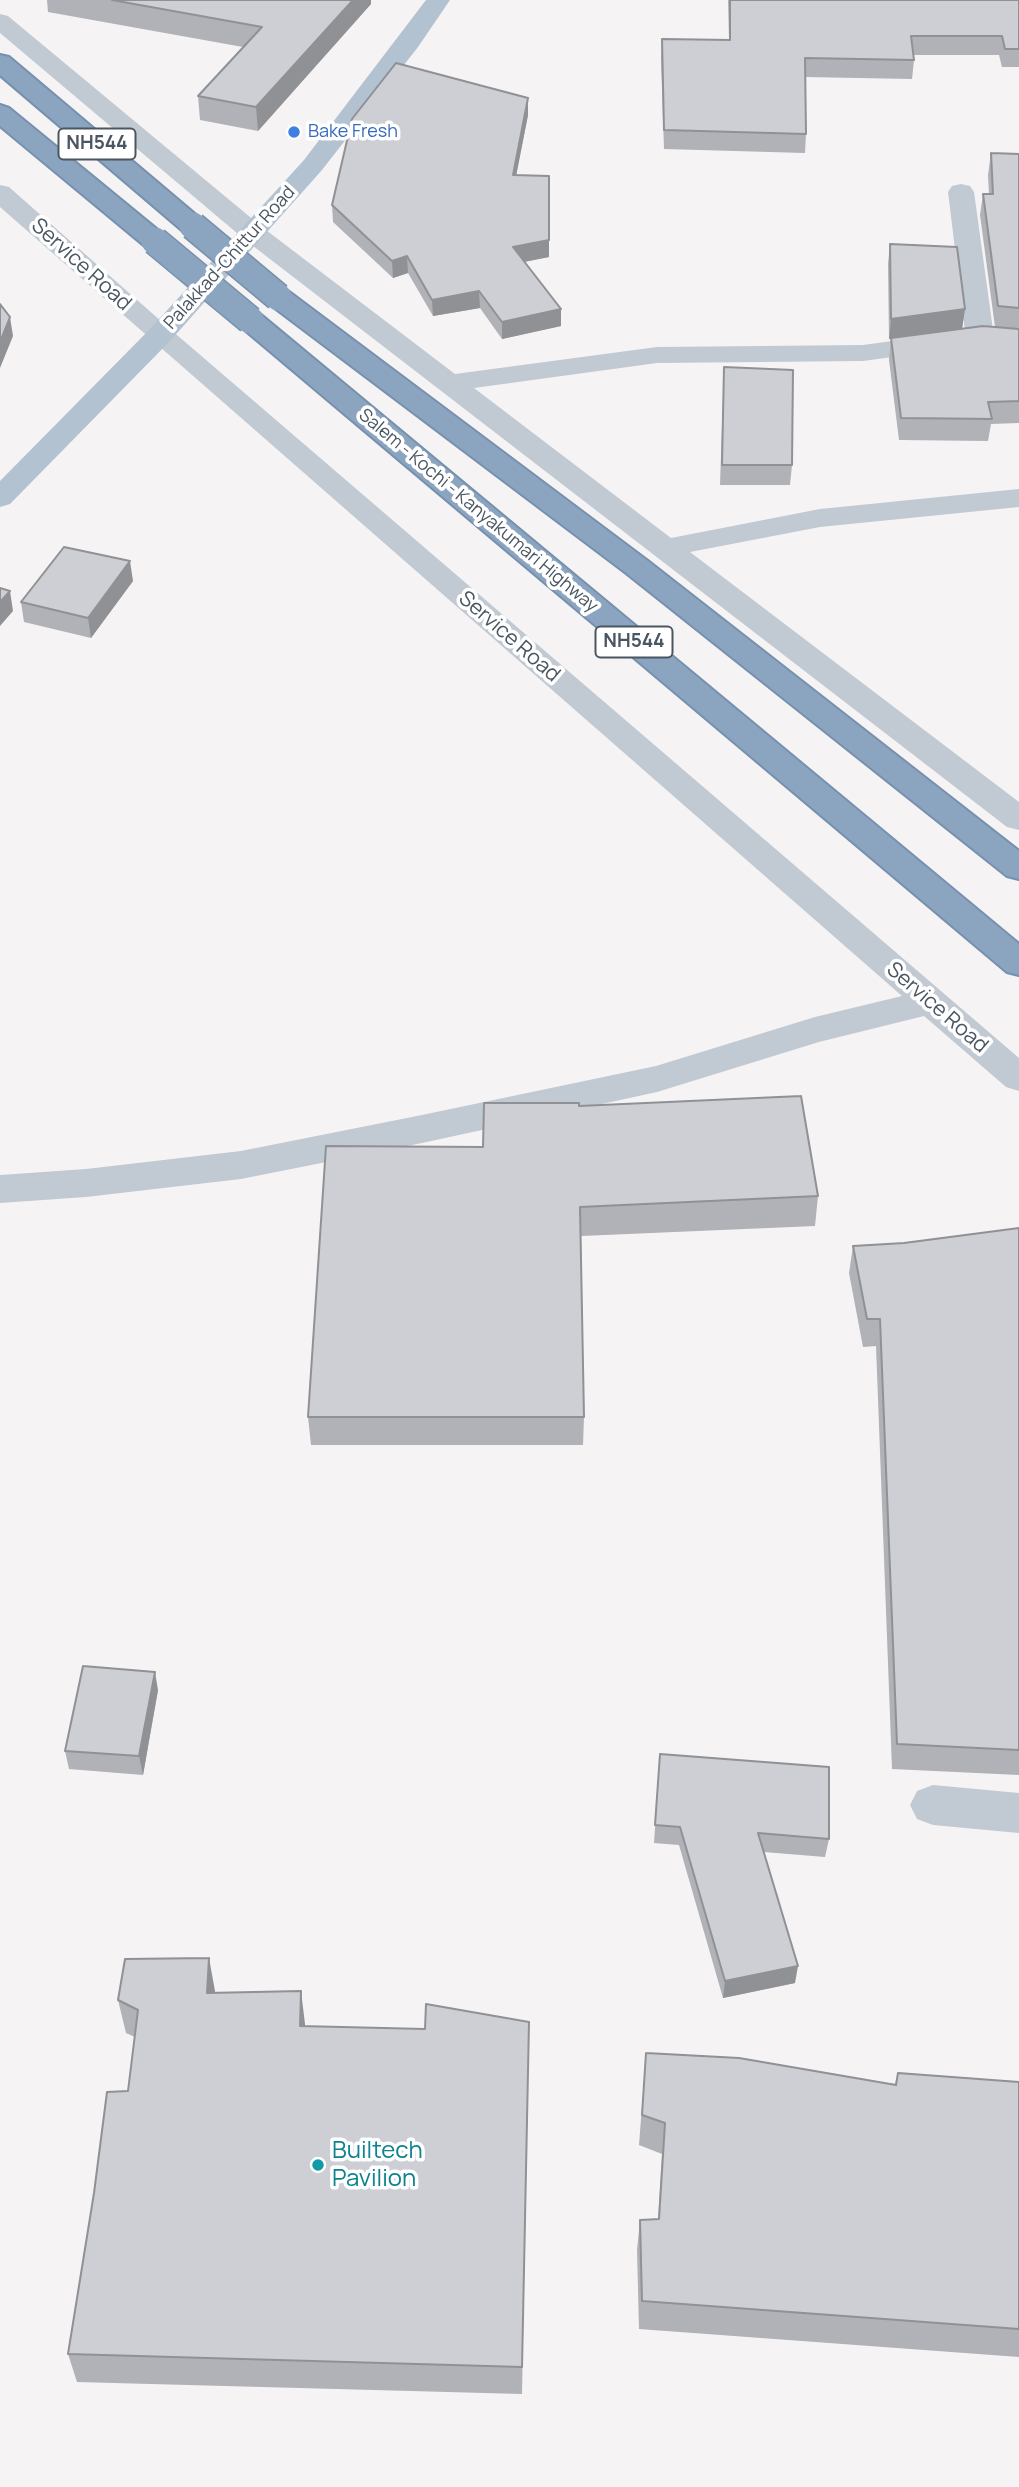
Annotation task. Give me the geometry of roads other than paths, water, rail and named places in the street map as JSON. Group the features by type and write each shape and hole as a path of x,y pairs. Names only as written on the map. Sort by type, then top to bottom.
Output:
{"highway":[{"name":"NH544","path":"0,62 278,297 637,567 1019,868"},
{"name":"Salem - Kochi - Kanyakumari Highway","path":"0,113 1019,963"}],"main road":[{"name":"Palakkad-Chittur Road","path":"0,498 160,335 253,233 321,155 409,42 438,0"}],"street":[{"path":"0,21 253,233 1019,819"},
{"path":"961,192 980,337"},
{"name":"Service Road","path":"0,193 160,335 1019,1079"},
{"path":"448,383 657,355 863,353 980,337 1019,340"},
{"path":"665,548 820,518 1019,498"},
{"path":"0,1189 86,1183 242,1165 409,1132 657,1079 815,1030 931,1002"},
{"path":"933,1805 1019,1813"}],"place":[{"name":"Bake Fresh","path":"294,132"},
{"name":"Builtech Pavilion","path":"318,2165"}]}
